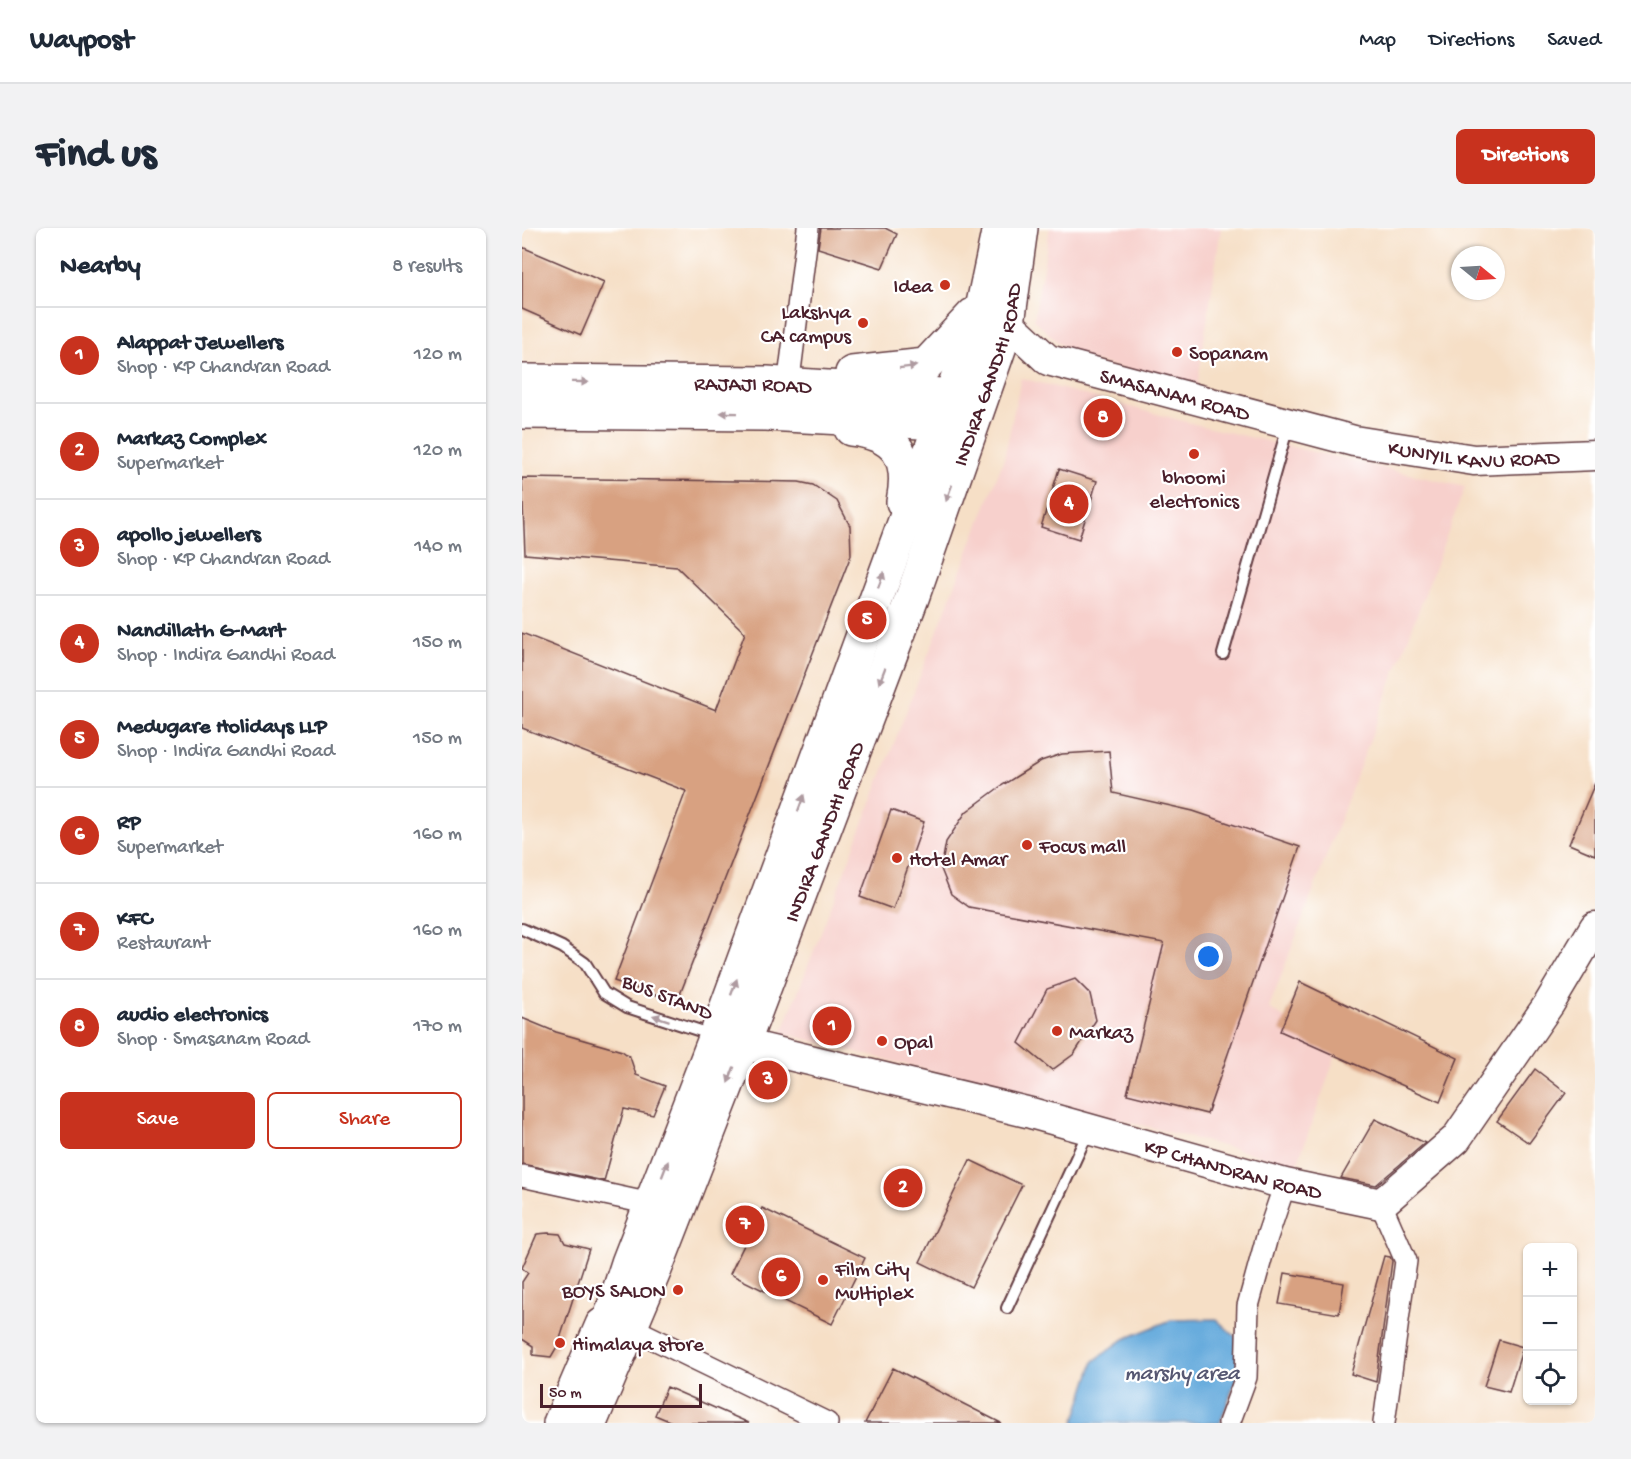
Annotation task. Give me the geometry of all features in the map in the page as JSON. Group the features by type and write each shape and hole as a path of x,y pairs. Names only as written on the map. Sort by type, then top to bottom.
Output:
{"main road":[{"name":"INDIRA GANDHI ROAD","path":"590,1423 642,1265 651,1204 730,1040 896,539 945,409 996,313 999,228"},
{"name":"INDIRA GANDHI ROAD","path":"579,1423 583,1402 642,1265 730,1040 912,598 976,418 996,313 1022,228"},
{"path":"522,412 774,392 926,365 996,313"},
{"name":"RAJAJI ROAD","path":"522,381 774,392 945,409 976,418"},
{"path":"774,392 826,426 870,431 894,443 903,461 907,478 896,539"},
{"path":"607,1423 644,1334 642,1265"},
{"path":"560,1423 642,1265"}],"street":[{"path":"774,392 808,228"},
{"name":"SMASANAM ROAD","path":"996,313 1048,360 1354,441"},
{"name":"KUNIYIL KAVU ROAD","path":"1354,441 1474,460 1595,455"},
{"path":"1384,1423 1406,1261 1381,1204 1456,1138 1548,1004 1595,927"},
{"name":"KP CHANDRAN ROAD","path":"730,1040 896,1079 1285,1184 1381,1204"},
{"path":"522,1176 651,1204"},
{"path":"1229,1423 1246,1377 1248,1306 1267,1237 1285,1184"},
{"path":"644,1334 827,1423"}],"lane":[{"path":"1223,654 1288,425"},
{"name":"BUS STAND","path":"522,929 562,947 585,963 604,993 627,1007 730,1040"},
{"path":"1007,1308 1089,1130"}],"shaded area":[{"path":"1050,228 1221,228 1197,388 1073,356 1034,320"},
{"path":"1021,378 1206,427 1465,487 1269,1008 1337,1052 1297,1165 782,1033 1004,459"}],"water":[{"name":"marshy area","path":"1216,1319 1236,1337 1238,1374 1220,1423 1074,1423 1094,1361 1124,1339 1171,1320"}],"building":[{"path":"821,228 885,228 897,234 882,268 818,248"},
{"path":"522,247 604,282 581,335 522,309"},
{"path":"1059,469 1097,481 1079,539 1041,527"},
{"path":"522,478 799,482 813,485 837,501 850,526 851,555 677,1002 614,981 686,791 522,728 522,633 716,710 745,633 677,567 525,554"},
{"path":"1109,751 1113,793 1193,811 1300,847 1207,1114 1127,1094 1164,943 969,907 951,894 941,869 946,842 966,812 1001,786 1041,761 1062,754"},
{"path":"1595,783 1595,855 1569,844"},
{"path":"891,810 924,822 893,909 860,897"},
{"name":"Markaz","path":"1075,979 1090,994 1096,1020 1074,1054 1052,1070 1019,1043 1047,989"},
{"path":"1300,982 1458,1058 1440,1102 1280,1031"},
{"path":"522,1018 556,1032 622,1051 630,1057 636,1075 665,1086 653,1115 624,1109 604,1181 522,1164"},
{"path":"1535,1069 1566,1093 1529,1143 1497,1121"},
{"path":"1375,1119 1425,1143 1376,1185 1341,1178"},
{"path":"970,1160 1022,1185 971,1287 920,1262"},
{"path":"762,1208 865,1258 832,1324 730,1274"},
{"path":"537,1234 560,1234 565,1243 589,1249 558,1345 551,1357 533,1355 533,1346 522,1339 522,1282 528,1273 522,1268"},
{"path":"1384,1256 1390,1257 1392,1261 1376,1382 1351,1374"},
{"path":"1285,1273 1344,1283 1339,1314 1279,1304"},
{"path":"1499,1340 1523,1347 1509,1392 1484,1386"},
{"path":"893,1368 1001,1423 865,1423"},
{"path":"667,1387 749,1423 674,1423 655,1415"}],"place":[{"name":"Idea","path":"945,285"},
{"name":"Lakshya CA campus","path":"863,323"},
{"name":"Sopanam","path":"1177,352"},
{"name":"audio electronics","path":"1103,418"},
{"name":"bhoomi electronics","path":"1194,454"},
{"name":"Nandillath G-Mart","path":"1069,504"},
{"name":"Medugare Holidays LLP","path":"867,620"},
{"name":"Focus mall","path":"1027,845"},
{"name":"Hotel Amar","path":"897,858"},
{"name":"Alappat Jewellers","path":"832,1026"},
{"name":"Markaz","path":"1057,1031"},
{"name":"Opal","path":"882,1041"},
{"name":"apollo jewellers","path":"768,1080"},
{"name":"Markaz Complex","path":"903,1188"},
{"name":"KFC","path":"745,1225"},
{"name":"RP","path":"781,1277"},
{"name":"Film City Multiplex","path":"823,1280"},
{"name":"BOYS SALON","path":"678,1290"},
{"name":"Himalaya store","path":"560,1343"}]}
